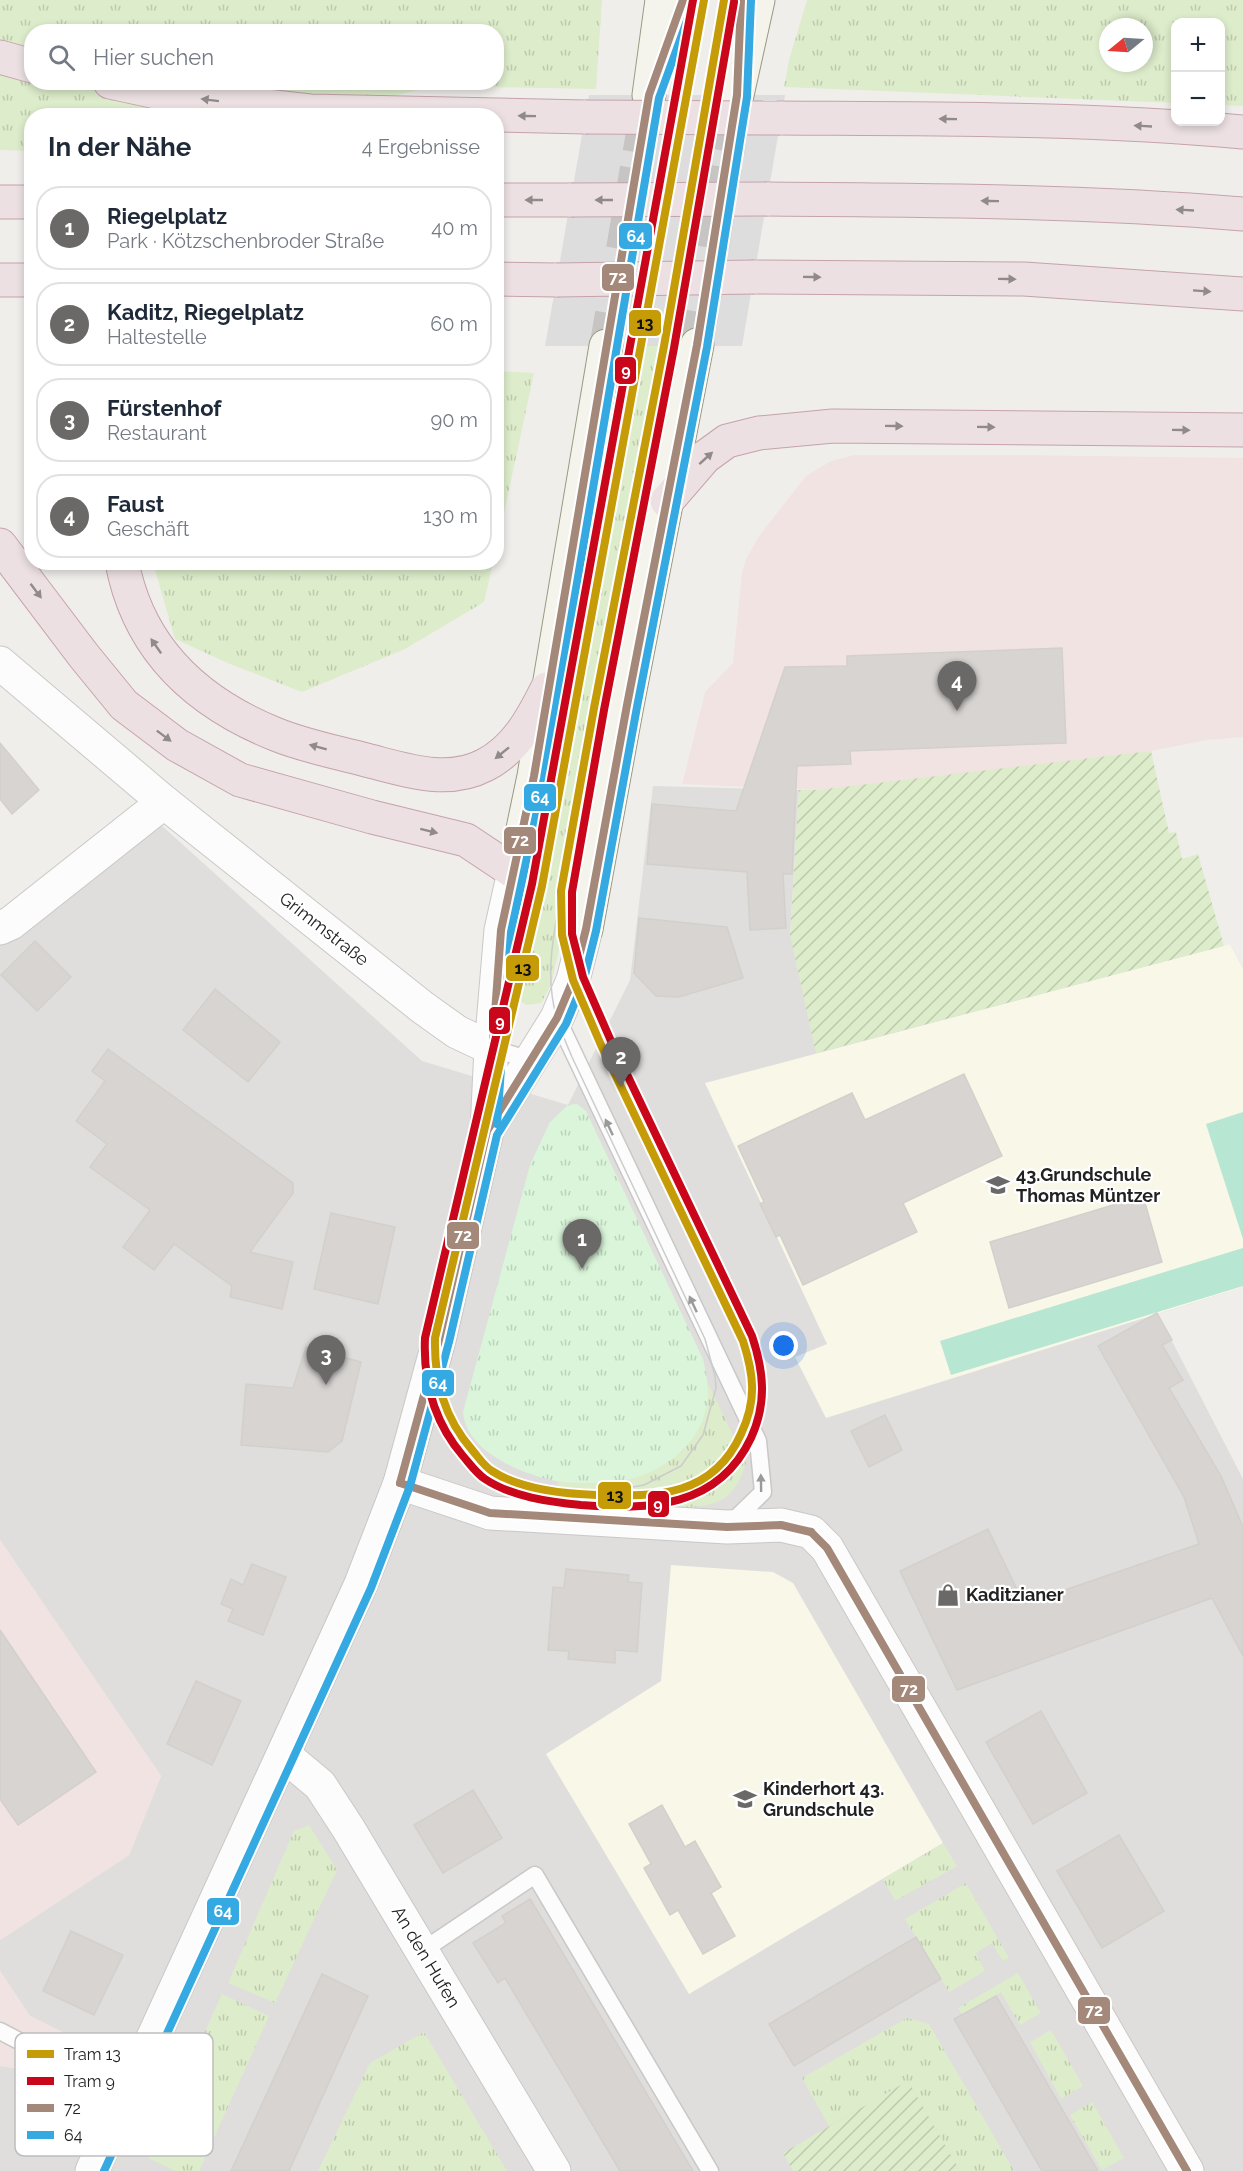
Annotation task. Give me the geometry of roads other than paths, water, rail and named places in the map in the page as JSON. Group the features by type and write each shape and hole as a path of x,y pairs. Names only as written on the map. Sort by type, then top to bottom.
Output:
{"highway":[{"path":"0,57 24,64"},
{"path":"147,90 170,95 284,108"},
{"path":"504,115 1082,122 1243,132"},
{"path":"504,200 914,200 1061,203 1243,214"},
{"path":"0,202 24,202"},
{"path":"504,279 754,277 1024,279 1243,294"},
{"path":"0,280 24,280"},
{"path":"667,501 705,457 727,441 759,433 833,426 1243,430"},
{"path":"0,544 124,705 177,745 240,780 372,817 466,840 514,872"},
{"path":"123,570 136,609 150,637 168,662 218,704 276,734 307,744 422,774 448,776 464,773 499,757 512,745 531,720 547,689"}],"main road":[{"path":"649,95 662,0"},
{"path":"737,95 758,0"},
{"path":"586,929 697,345"},
{"path":"514,872 534,776 606,346"}],"street":[{"name":"Grimmstraße","path":"0,663 164,802 422,1007 458,1032 491,1047"},
{"path":"0,928 11,923 164,802"},
{"path":"156,2033 361,1584 400,1483 439,1340 487,1131 491,1047 501,930 514,872"},
{"path":"487,1131 557,1018 573,980 586,929"},
{"path":"400,1483 490,1513 727,1527 781,1525 811,1532 827,1548 1186,2171"},
{"name":"An den Hufen","path":"284,1755 320,1785 357,1842 554,2171"},
{"path":"92,2171 99,2156"}],"lane":[{"path":"649,95 682,0"},
{"path":"737,95 741,0"},
{"path":"557,1018 758,1441 763,1492 727,1527"},
{"path":"491,1047 530,1060"},
{"path":"422,1951 536,1875 710,2171"},
{"path":"0,2031 15,2039"}],"tunnel":[{"path":"606,346 649,95"},
{"path":"697,345 737,95"}],"tram line":[{"name":"9","path":"693,0 532,884 425,1338 426,1370 432,1401 453,1443 476,1471 496,1485 519,1494 581,1505 656,1504 679,1500 701,1491 720,1479 737,1461 751,1438 762,1400 759,1362 752,1336 611,1041 583,977 572,934 572,892 604,710 674,348 734,2"},
{"name":"13","path":"704,0 542,886 435,1338 436,1369 448,1412 463,1438 482,1462 492,1471 516,1483 570,1494 662,1493 699,1481 715,1470 729,1455 746,1422 752,1399 750,1365 743,1341 601,1045 573,980 562,935 561,891 664,346 724,0"},
{"path":"561,891 553,939 551,971 553,1003 557,1019 572,1057 705,1339 716,1388 703,1435 681,1466 644,1485 586,1495"}],"place":[{"name":"Faust","path":"957,711"},
{"name":"Kaditz, Riegelplatz","path":"621,1087"},
{"name":"43.Grundschule Thomas Müntzer","path":"998,1185"},
{"name":"Riegelplatz","path":"582,1269"},
{"name":"Fürstenhof","path":"326,1385"},
{"name":"Kaditzianer","path":"948,1595"},
{"name":"Kinderhort 43. Grundschule","path":"745,1799"}]}
